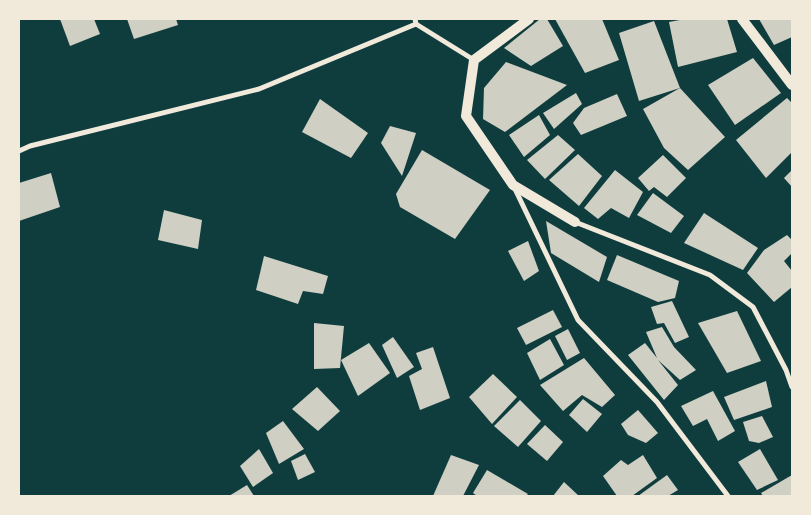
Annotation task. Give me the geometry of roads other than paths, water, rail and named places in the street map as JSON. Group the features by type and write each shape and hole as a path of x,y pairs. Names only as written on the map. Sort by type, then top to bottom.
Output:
{"main road":[{"path":"528,19 474,60 466,116 513,185 575,222"},
{"path":"742,19 792,85"}],"street":[{"path":"19,150 259,89 415,21 474,60"},
{"path":"513,185 578,320 657,402 728,496"},
{"path":"575,222 710,276 753,307 786,370 792,388"}]}
